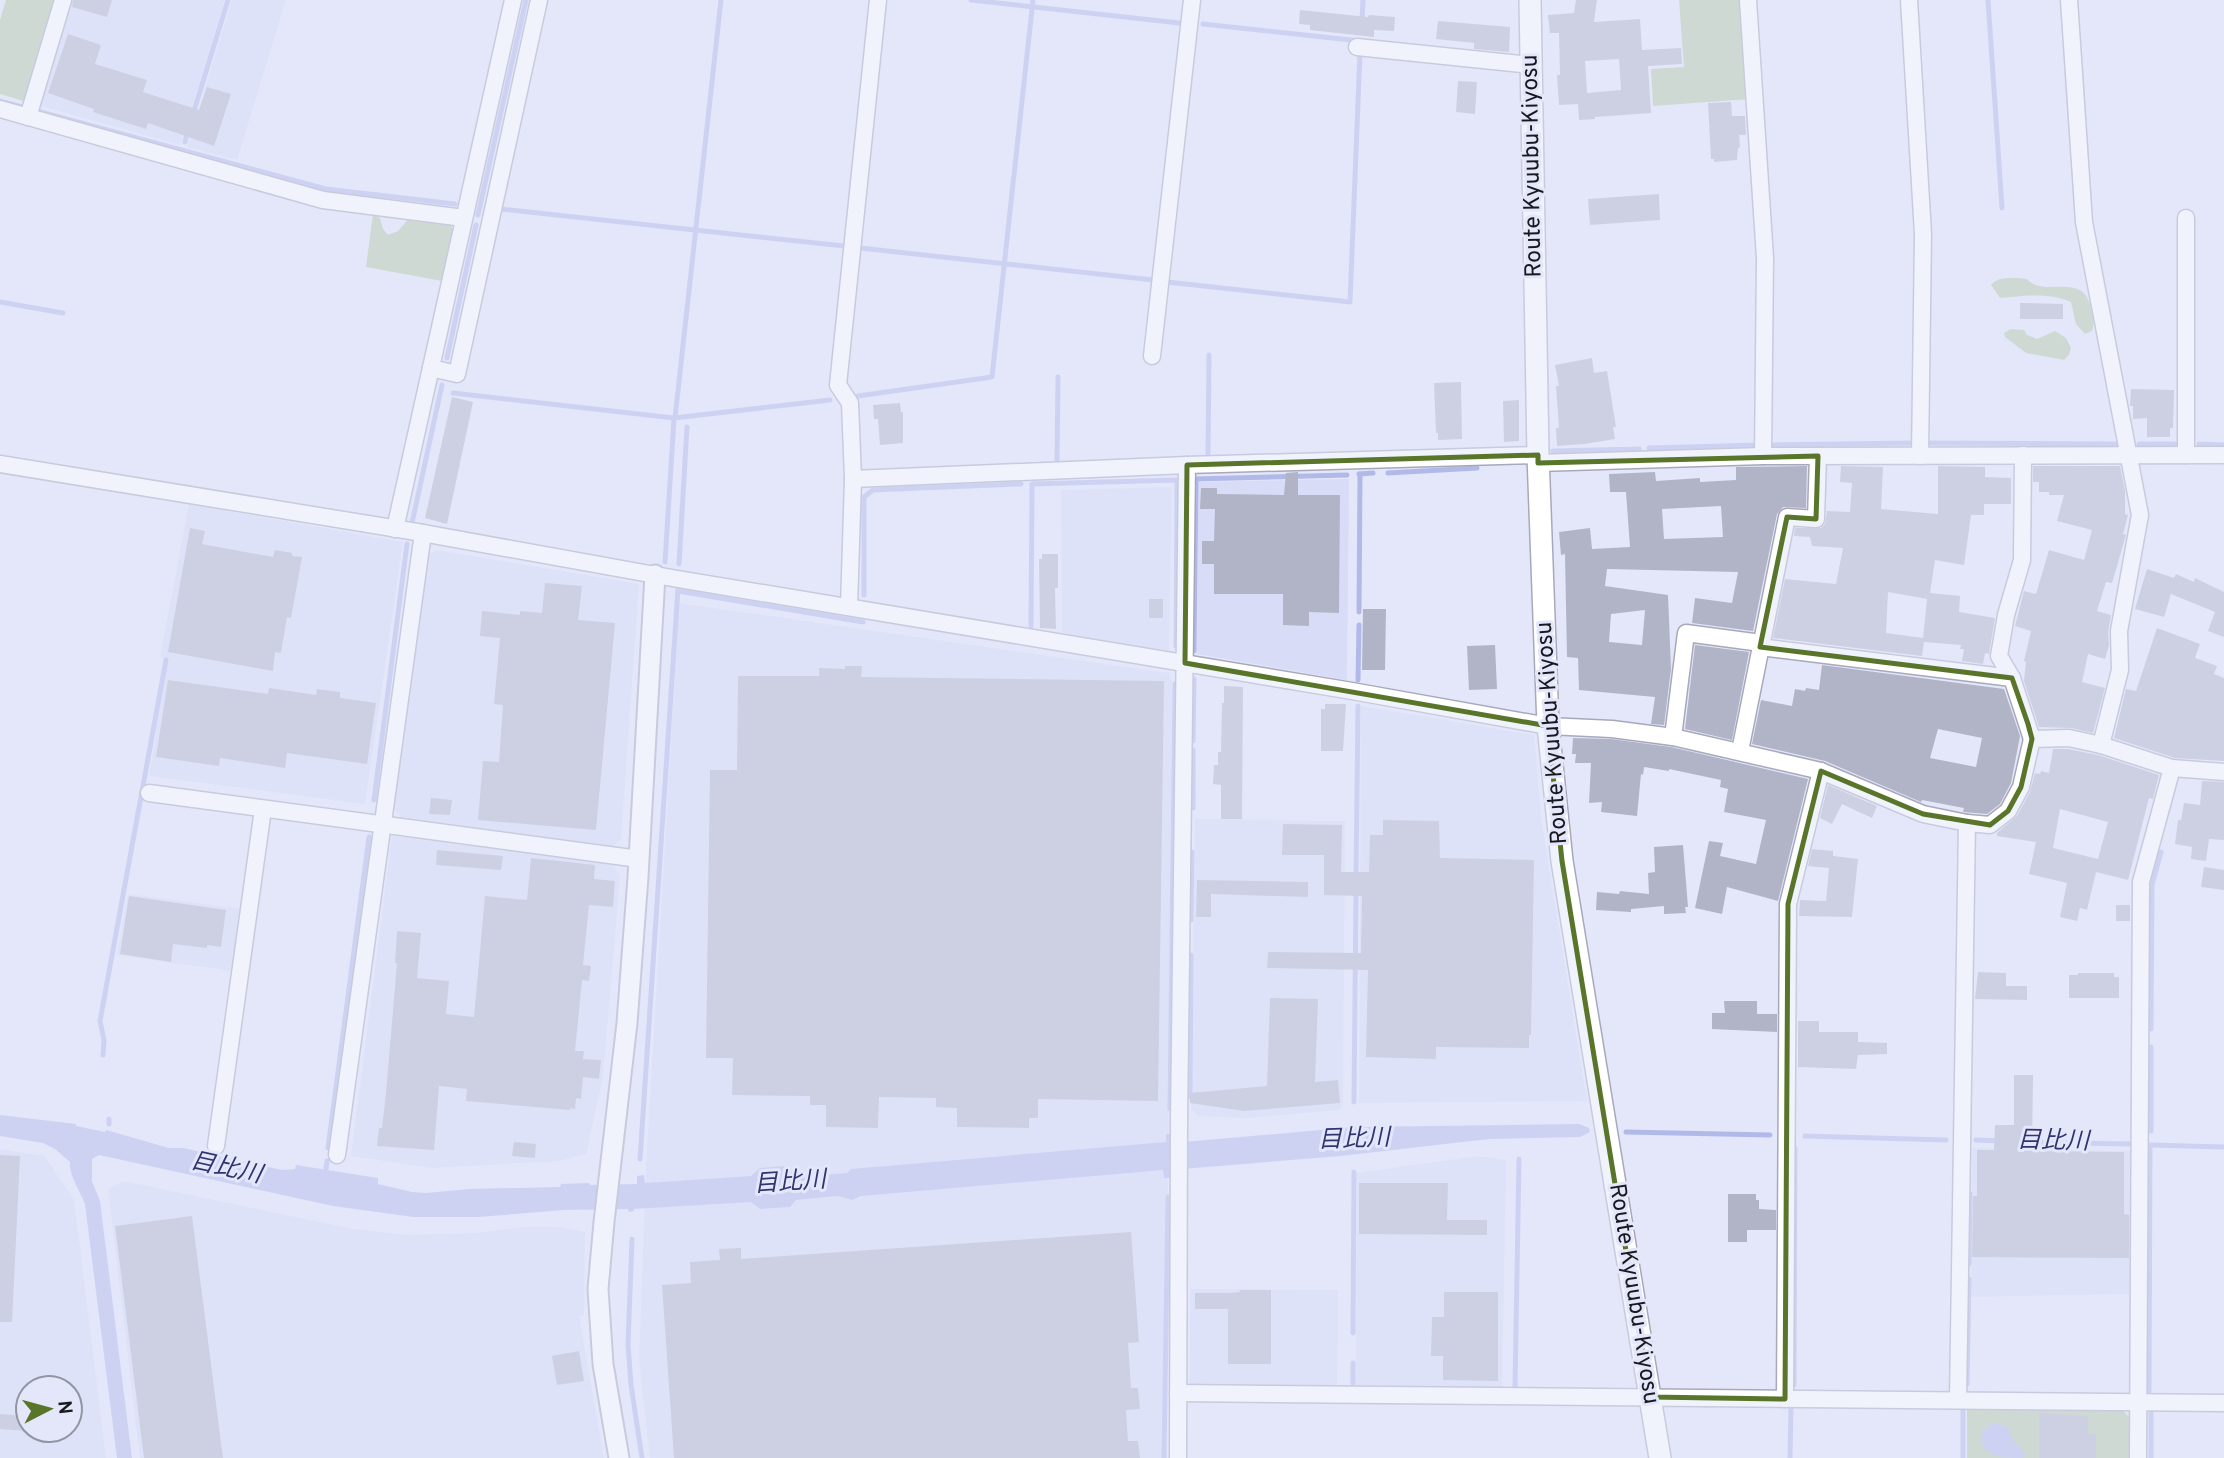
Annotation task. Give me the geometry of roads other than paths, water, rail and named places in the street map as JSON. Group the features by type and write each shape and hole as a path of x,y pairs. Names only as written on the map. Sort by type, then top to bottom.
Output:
{"main road":[{"name":"Route Kyuubu-Kiyosu","path":"1530,0 1538,459 1548,726 1562,861 1660,1458"}],"street":[{"path":"30,111 63,0"},
{"path":"395,529 513,0"},
{"path":"430,368 457,374 539,0"},
{"path":"849,607 853,479 850,403 838,385 878,0"},
{"path":"1152,356 1192,0"},
{"path":"1748,0 1765,258 1763,456"},
{"path":"1909,0 1923,234 1920,456"},
{"path":"2069,0 2084,222 2140,515 2119,631 2120,670 2101,745"},
{"path":"1357,47 1531,65"},
{"path":"0,109 30,111 323,200 464,218"},
{"path":"2186,218 2186,455"},
{"path":"0,464 423,533 655,575 1548,726 1612,729 1673,737 1821,771 1923,814 1990,825 2008,811 2021,787 2032,739 2012,678 1998,656 2006,615 2022,560 2023,455"},
{"path":"1740,751 1787,517 1816,519 1818,456"},
{"path":"853,479 1187,465 1538,459 2224,456"},
{"path":"1178,1458 1187,465"},
{"path":"337,1155 423,533"},
{"path":"619,1458 603,1364 598,1289 627,1023 655,575"},
{"path":"1673,737 1686,634 2012,678"},
{"path":"2032,739 2069,738 2101,745 2172,768 2224,772"},
{"path":"2138,1458 2141,882 2172,768"},
{"path":"1785,1399 1788,904 1821,771"},
{"path":"149,793 639,859"},
{"path":"216,1146 263,809"},
{"path":"1958,1400 1966,823"},
{"path":"1178,1393 2224,1403"}],"water":[{"path":"0,1115 76,1124 169,1148 183,1148 282,1170 295,1169 296,1165 378,1178 378,1184 426,1193 560,1187 561,1184 637,1184 637,1176 644,1175 645,1183 751,1176 760,1168 785,1166 798,1177 847,1173 851,1169 1166,1142 1166,1134 1171,1134 1172,1143 1354,1127 1579,1124 1589,1128 1590,1132 1580,1137 1489,1139 1341,1156 1170,1170 1170,1178 1164,1178 1163,1170 861,1196 852,1200 838,1196 796,1200 790,1207 760,1209 751,1202 634,1209 629,1212 628,1209 564,1210 479,1217 413,1217 333,1206 99,1155 92,1159 92,1181 100,1201 132,1458 117,1458 85,1204 73,1177 70,1162 43,1143 0,1136"},
{"path":"1997,1423 2009,1428 2013,1440 2024,1452 2024,1458 1994,1455 1984,1447 1982,1433 1991,1424"}],"waterway":[{"path":"193,114 228,0"},
{"path":"478,215 526,0"},
{"path":"675,418 721,0"},
{"path":"971,0 1179,23"},
{"path":"858,396 992,377 1033,0"},
{"path":"1362,21 1363,0"},
{"path":"1988,0 2002,208"},
{"path":"1203,24 1360,41"},
{"path":"1167,282 1350,302 1360,53"},
{"path":"0,101 326,189 455,204"},
{"path":"185,142 188,130"},
{"path":"500,209 844,246"},
{"path":"447,358 476,225"},
{"path":"860,248 1153,280"},
{"path":"0,302 63,313"},
{"path":"1208,455 1209,355"},
{"path":"1057,461 1058,377"},
{"path":"412,523 442,385"},
{"path":"453,393 674,418 830,400"},
{"path":"665,562 674,418"},
{"path":"679,564 687,427"},
{"path":"1768,445 1914,443"},
{"path":"1925,443 2115,444"},
{"path":"2139,444 2175,444"},
{"path":"2199,444 2224,445"},
{"path":"1649,448 1758,445"},
{"path":"1553,451 1639,449"},
{"path":"1388,473 1477,468"},
{"path":"1359,474 1373,473"},
{"path":"1359,612 1360,474"},
{"path":"1194,479 1347,475"},
{"path":"1194,651 1196,479"},
{"path":"1031,626 1032,484 1177,480 1176,646"},
{"path":"864,595 864,497 873,490 1021,484"},
{"path":"374,800 407,544"},
{"path":"640,1159 678,589"},
{"path":"678,591 863,622"},
{"path":"1358,680 1359,625"},
{"path":"103,1055 104,1040 100,1021 166,660"},
{"path":"1193,741 1194,679"},
{"path":"1170,1109 1175,684"},
{"path":"1356,878 1358,706"},
{"path":"1193,750 1193,808"},
{"path":"328,1148 369,837"},
{"path":"1191,920 1192,852"},
{"path":"2151,1029 2152,885 2161,852"},
{"path":"1354,1102 1356,891"},
{"path":"1190,1097 1191,955"},
{"path":"2151,1047 2151,1131"},
{"path":"109,1119 109,1124"},
{"name":"目比川","path":"1626,1132 1770,1135"},
{"name":"目比川","path":"1805,1136 1946,1140"},
{"name":"目比川","path":"1976,1140 2002,1141"},
{"name":"目比川","path":"2025,1142 2131,1144"},
{"name":"目比川","path":"2150,1145 2224,1147"},
{"path":"2149,1391 2150,1145"},
{"path":"1794,1385 1795,1148"},
{"path":"1515,1387 1519,1159"},
{"path":"325,1176 327,1161"},
{"path":"1353,1333 1354,1172"},
{"path":"1969,1264 1970,1194"},
{"path":"1164,1458 1168,1197"},
{"path":"632,1239 628,1344 642,1458"},
{"path":"1967,1384 1969,1279"},
{"path":"1353,1363 1353,1383"},
{"path":"1790,1458 1791,1405"},
{"path":"1963,1408 1963,1458"},
{"path":"2151,1411 2151,1458"}]}
